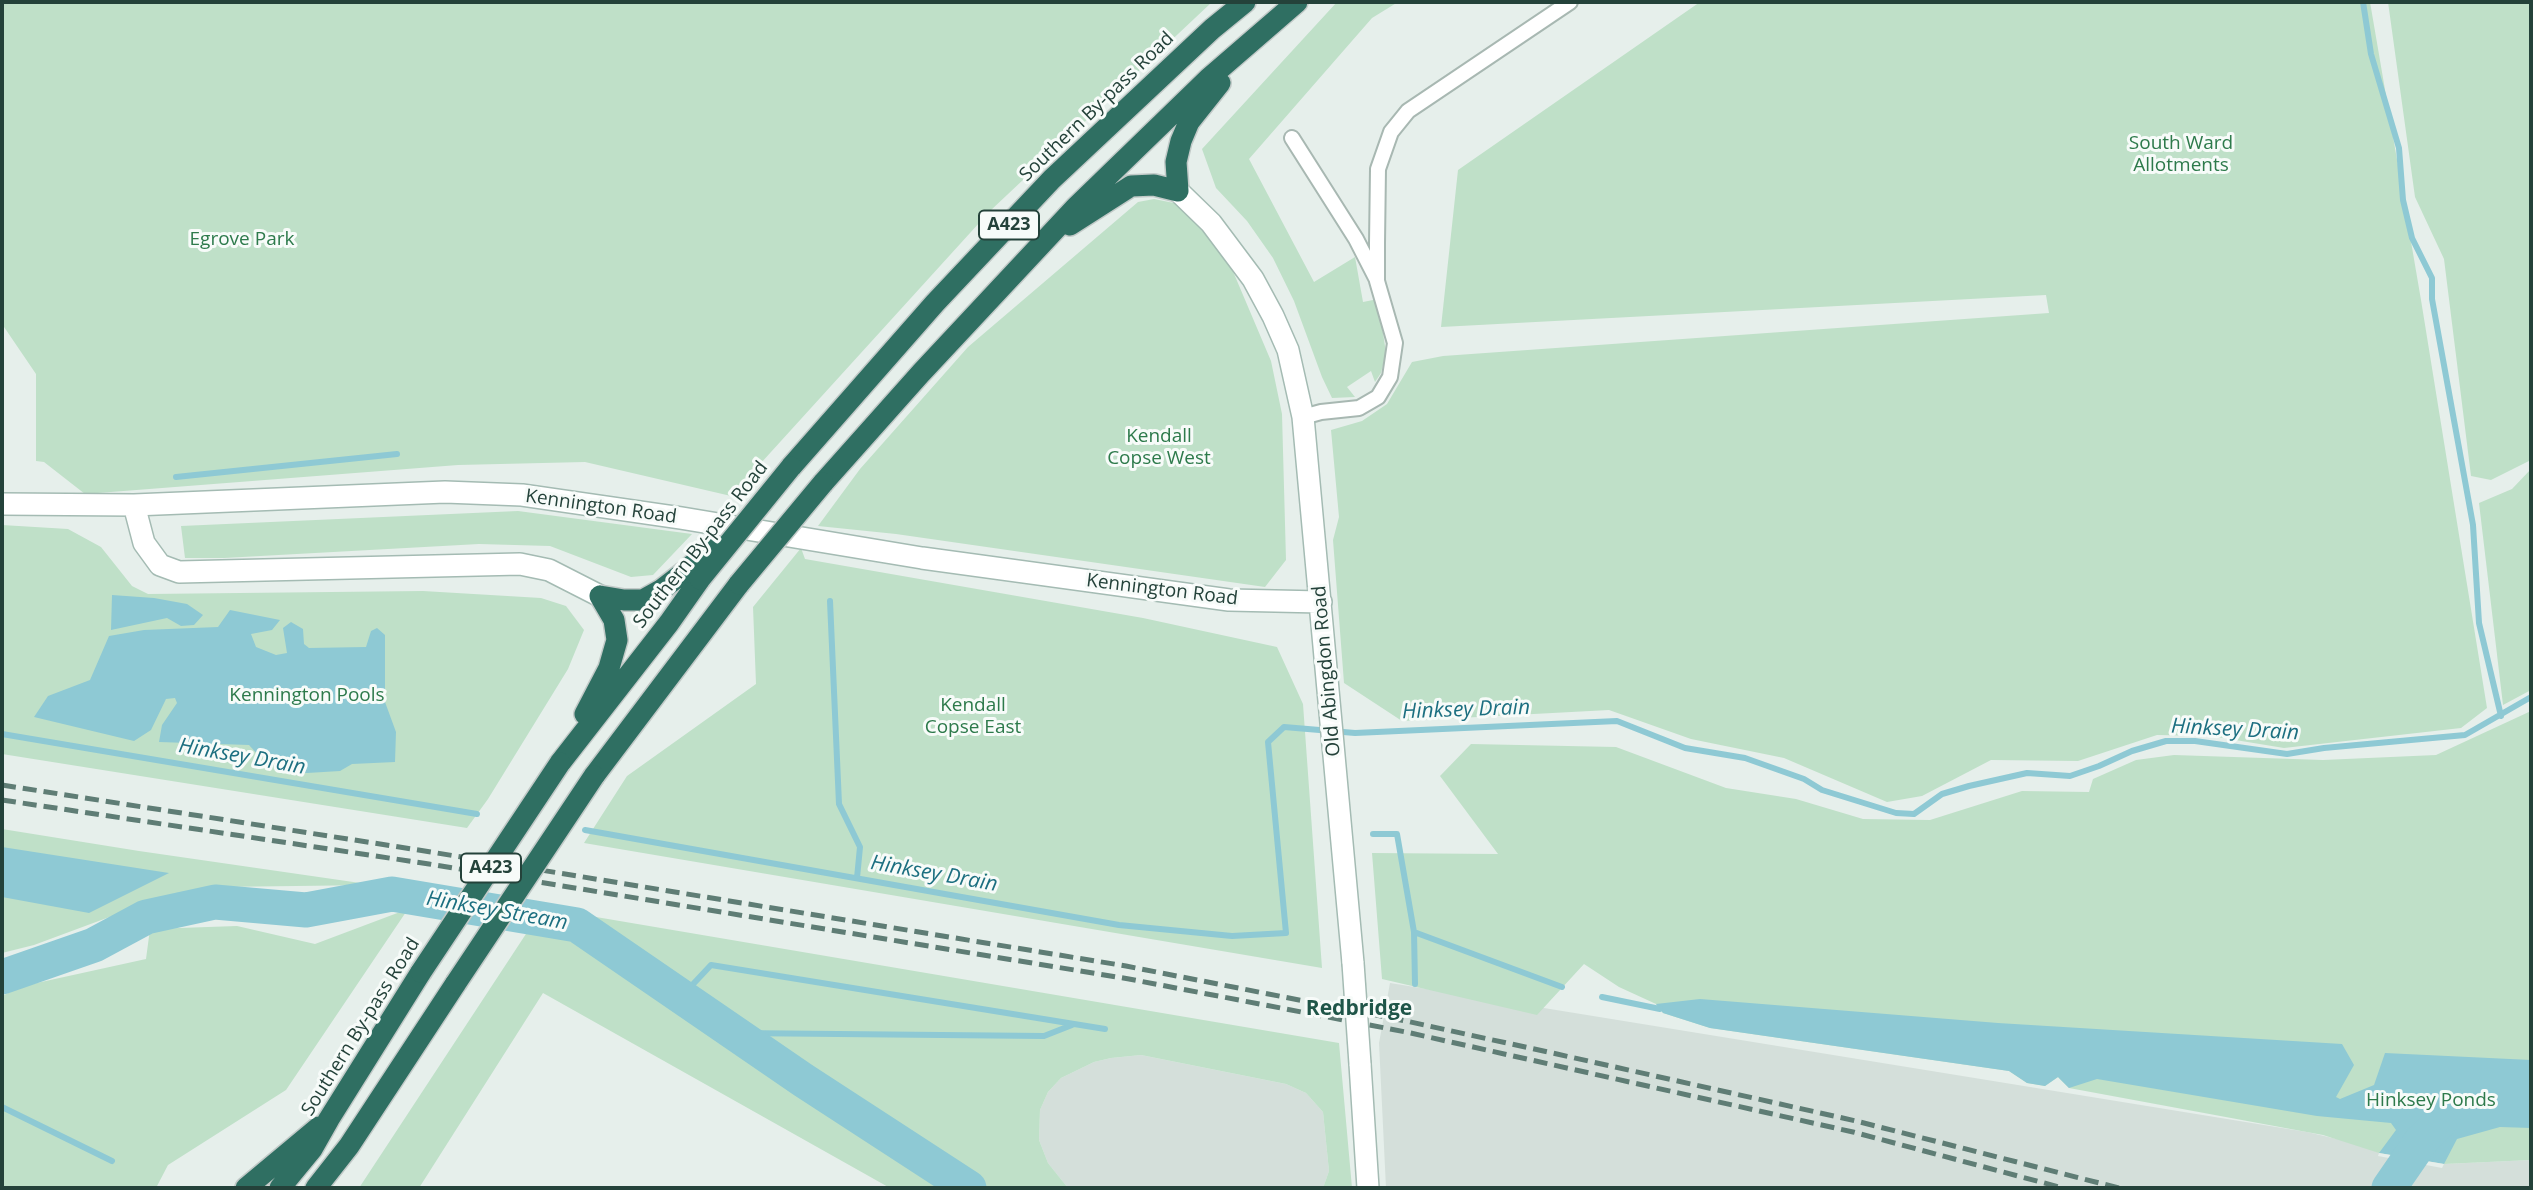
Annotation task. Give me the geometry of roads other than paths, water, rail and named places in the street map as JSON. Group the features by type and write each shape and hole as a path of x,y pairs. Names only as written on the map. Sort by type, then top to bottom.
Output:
{"highway":[{"name":"Southern By-pass Road","path":"280,1188 312,1149 421,972 560,763 669,623 691,576 752,514 935,303 1052,179 1212,29 1245,2"},
{"name":"A423","path":"316,1188 349,1146 594,776 738,584 823,483 1035,248 1141,142 1297,2"},
{"path":"1035,248 1131,186 1154,185 1178,191 1176,162 1189,122 1255,37"},
{"path":"600,596 643,600 691,576"},
{"path":"560,763 609,668 617,640 614,620 600,596"},
{"name":"A423","path":"246,1188 329,1119"},
{"name":"A423","path":"335,1188 349,1146"}],"street":[{"path":"1377,281 1378,169 1391,132 1408,111 1570,2"},
{"path":"1292,138 1356,239 1377,281 1395,343 1390,377 1378,397 1359,408 1303,417"},
{"name":"Old Abingdon Road","path":"1178,191 1211,223 1254,279 1288,350 1303,417 1353,963 1368,1188"},
{"name":"Kennington Road","path":"2,504 134,505 445,492 522,495 922,558 1215,598 1321,602"},
{"path":"134,505 144,543 160,565 179,572 520,564 549,570 600,596"}],"water":[{"path":"112,595 187,604 203,615 194,625 181,626 167,618 111,630"},
{"path":"230,610 280,620 272,630 251,634 256,647 276,655 287,653 283,628 291,622 303,629 304,644 309,648 366,647 371,631 377,628 385,635 385,702 396,732 395,762 352,764 340,771 294,772 279,757 260,757 249,745 159,742 162,725 177,703 175,698 166,699 151,730 134,741 34,717 48,696 90,680 109,636 144,630 218,627"},
{"path":"2,847 169,873 89,913 2,897"},
{"name":"Hinksey Ponds","path":"1700,999 1998,1023 2342,1044 2354,1065 2336,1097 2340,1099 2374,1085 2385,1053 2531,1060 2531,1128 2500,1127 2457,1139 2444,1164 2379,1153 2396,1130 2391,1123 2317,1116 2097,1079 2069,1088 2058,1077 2045,1086 2027,1083 2009,1071 1710,1028 1663,1013 1656,1004"}],"waterway":[{"path":"2363,2 2371,54 2399,148 2403,200 2412,238 2432,278 2432,299 2473,525 2479,623 2501,716"},
{"path":"176,477 397,454"},
{"path":"830,601 839,804 860,847 857,878"},
{"name":"Hinksey Drain","path":"585,830 1119,925 1232,936 1286,933 1268,742 1284,727 1355,733 1617,721 1685,748 1745,758 1804,779 1822,790 1896,813 1914,814 1942,794 1969,786 2027,773 2070,776 2132,751 2166,741 2195,741 2287,754 2465,735 2531,697"},
{"name":"Hinksey Drain","path":"2,734 477,814"},
{"path":"1373,834 1397,834 1414,932 1562,987"},
{"name":"Hinksey Stream","path":"2,977 94,945 146,917 215,902 306,910 392,894 577,925 803,1080 969,1188"},
{"path":"1414,932 1415,984"},
{"path":"681,997 711,965 1105,1029"},
{"path":"1602,997 1660,1009"},
{"path":"735,1033 1044,1036 1072,1025"},
{"path":"2,1107 112,1161"},
{"name":"Hinksey Stream","path":"2389,1188 2422,1140 2439,1123"}],"railway":[{"path":"2,785 1126,966 1406,1021 1557,1054 1856,1121 2119,1188"},
{"path":"2,800 429,864 1129,979 1406,1032 1853,1132 2063,1188"}],"district":[{"name":"Redbridge","path":"1359,1009"}],"park label":[{"name":"South Ward Allotments","path":"2181,155"},
{"name":"Egrove Park","path":"242,240"},
{"name":"Kendall Copse West","path":"1159,448"},
{"name":"Kennington Pools","path":"307,696"},
{"name":"Kendall Copse East","path":"973,717"}]}
